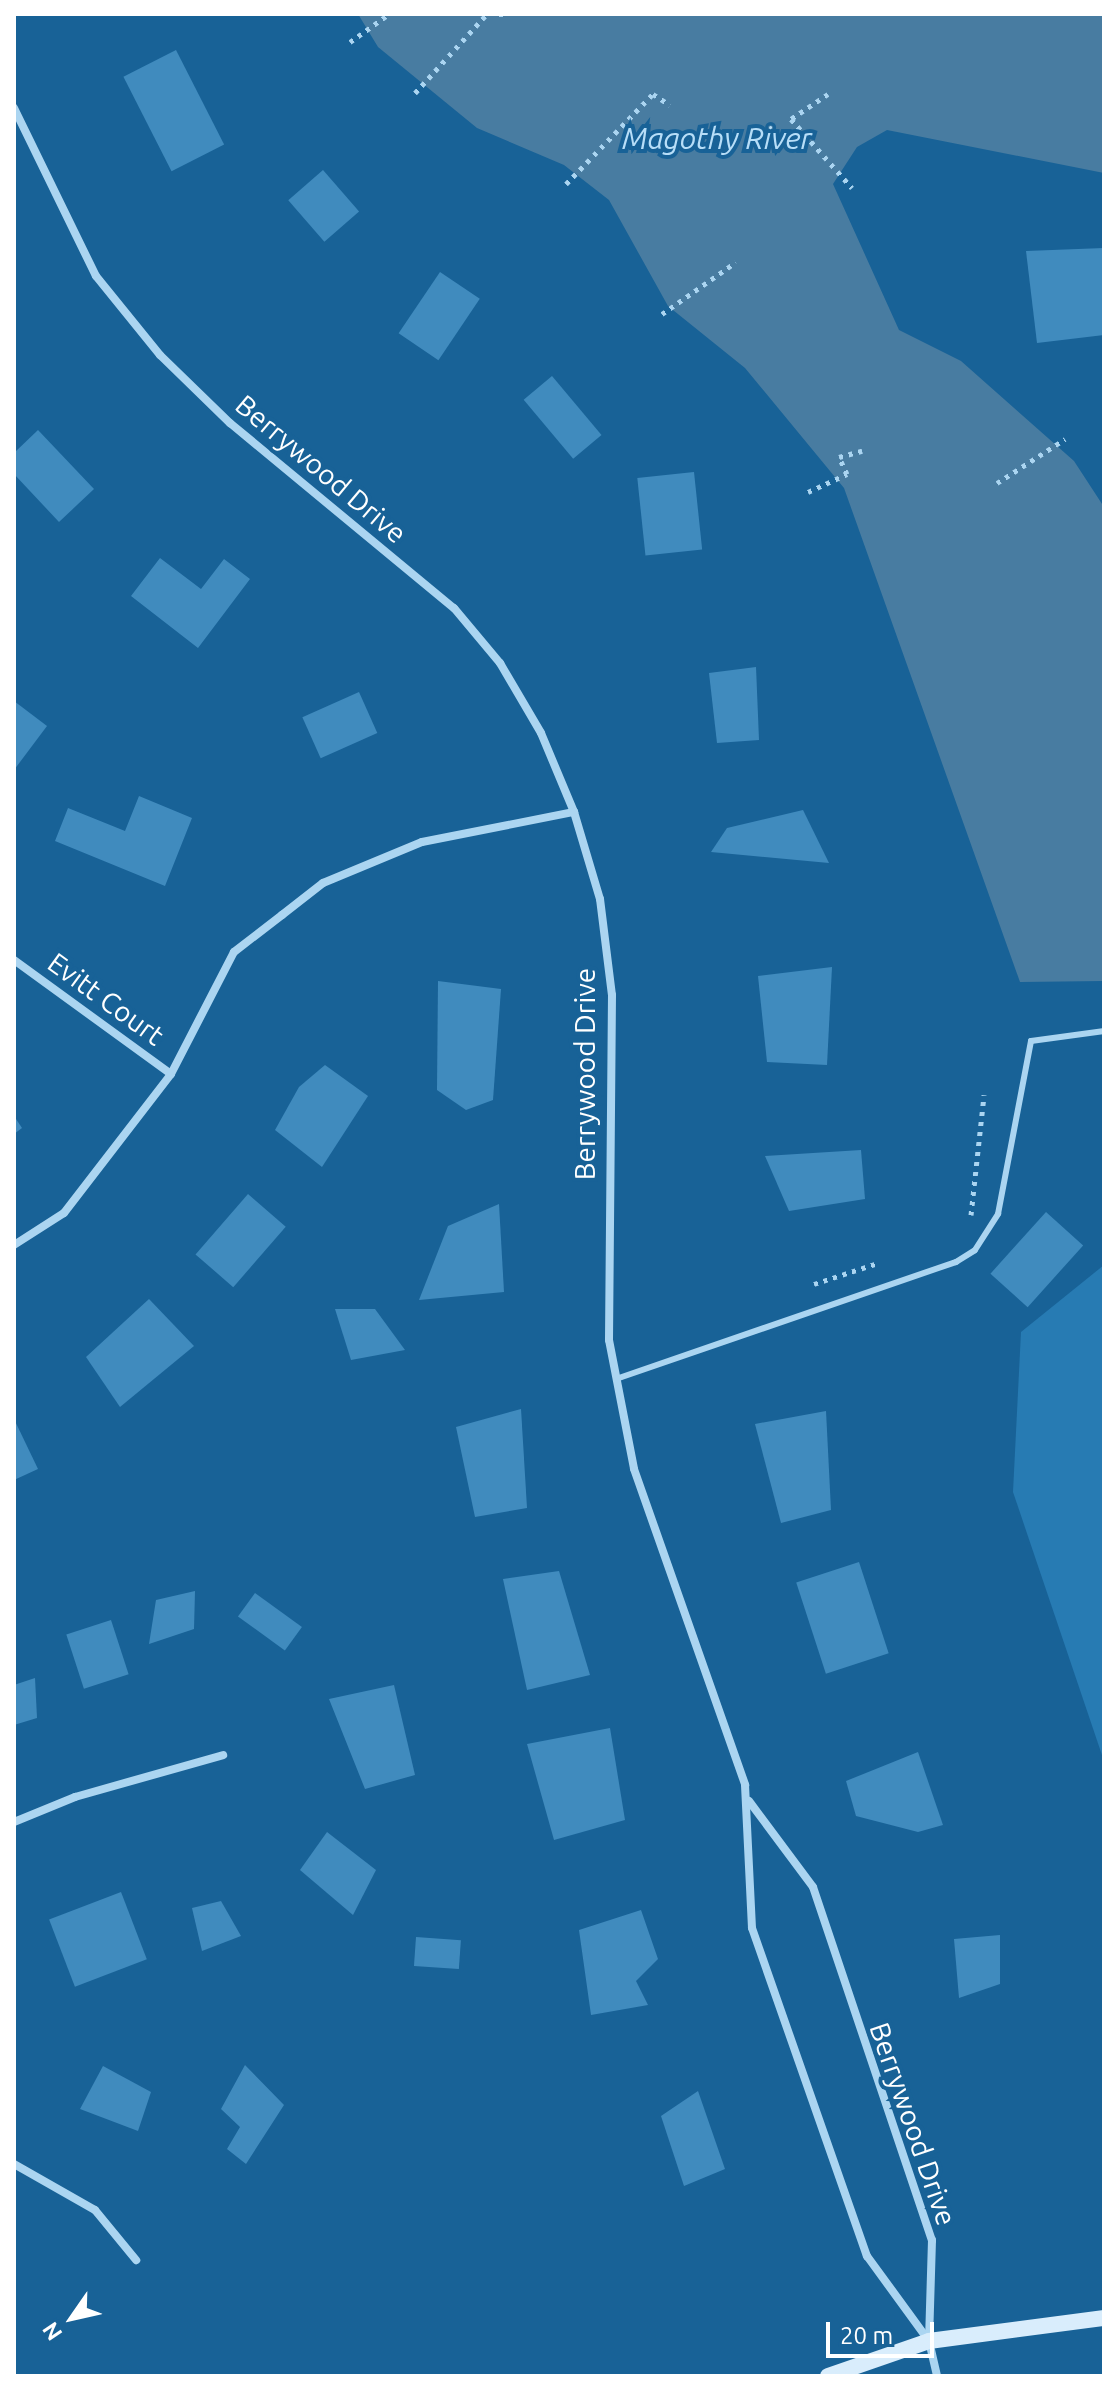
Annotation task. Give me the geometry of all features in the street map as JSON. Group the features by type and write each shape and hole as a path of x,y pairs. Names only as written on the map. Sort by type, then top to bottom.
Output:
{"main road":[{"path":"828,2376 929,2341 1104,2318"}],"street":[{"name":"Berrywood Drive","path":"14,111 96,276 160,355 230,423 454,608 500,663 541,733 574,812 600,899 612,995 609,1330 634,1469 749,1800 813,1887 932,2240 929,2341"},
{"path":"14,1245 64,1213 171,1074 234,952 323,883 422,842 574,812"},
{"name":"Evitt Court","path":"14,960 171,1074"},
{"path":"14,1822 75,1797 223,1755"},
{"name":"Berrywood Drive","path":"749,1800 752,1928 867,2256 929,2341"},
{"path":"14,2164 95,2210 136,2260"},
{"path":"929,2341 937,2376"}],"lane":[{"path":"616,1379 956,1262 975,1250 998,1214 1031,1041 1104,1031"}],"path":[{"path":"350,42 389,14"},
{"path":"415,93 487,14"},
{"path":"499,14 506,14"},
{"path":"566,184 653,94 670,105"},
{"path":"828,94 791,119 852,188"},
{"path":"662,314 736,262"},
{"path":"997,483 1065,439"},
{"path":"808,492 847,474 839,457 862,451"},
{"path":"970,1217 984,1095"},
{"path":"814,1284 885,1261"}],"shaded area":[{"path":"1104,1265 1104,1761 1013,1492 1021,1332"}],"water":[{"name":"Magothy River","path":"358,14 1104,14 1104,173 887,130 857,147 833,184 899,330 961,361 1074,461 1104,507 1104,981 1020,982 844,488 745,368 668,306 609,200 564,165 477,128 378,47"}],"building":[{"path":"176,50 224,144 172,171 123,77"},
{"path":"323,170 359,212 324,242 288,200"},
{"path":"1104,248 1104,335 1037,343 1026,251"},
{"path":"440,272 480,299 438,360 399,333"},
{"path":"552,376 601,435 573,459 524,400"},
{"path":"38,430 94,489 59,522 14,474 14,453"},
{"path":"694,472 702,550 645,556 637,478"},
{"path":"160,558 201,589 224,559 250,579 198,648 131,596"},
{"path":"756,667 759,740 717,743 709,673"},
{"path":"359,692 377,733 321,758 302,717"},
{"path":"14,701 47,726 14,770"},
{"path":"139,796 192,818 165,886 55,841 68,808 125,831"},
{"path":"803,810 829,863 711,852 727,828"},
{"path":"832,967 827,1065 767,1062 758,976"},
{"path":"438,981 501,989 493,1100 466,1110 437,1090"},
{"path":"325,1065 368,1096 322,1167 275,1130 299,1087"},
{"path":"14,1116 22,1128 14,1134"},
{"path":"861,1150 865,1199 789,1211 765,1156"},
{"path":"248,1194 286,1227 233,1287 196,1254"},
{"path":"499,1204 504,1292 419,1300 448,1226"},
{"path":"1046,1212 1083,1245 1028,1307 990,1274"},
{"path":"149,1299 194,1346 120,1407 86,1357"},
{"path":"335,1309 375,1309 405,1350 351,1360"},
{"path":"521,1409 527,1508 475,1517 456,1427"},
{"path":"826,1411 831,1510 781,1523 755,1424"},
{"path":"14,1419 38,1469 14,1480"},
{"path":"859,1562 889,1653 826,1674 796,1582"},
{"path":"559,1571 590,1675 527,1690 503,1579"},
{"path":"195,1591 194,1629 149,1644 156,1600"},
{"path":"255,1593 302,1627 285,1651 238,1616"},
{"path":"111,1620 129,1674 84,1689 66,1635"},
{"path":"35,1678 37,1718 14,1725 14,1685"},
{"path":"394,1685 415,1775 365,1789 329,1699"},
{"path":"610,1728 625,1820 554,1840 527,1744"},
{"path":"918,1752 943,1825 918,1832 856,1816 846,1781"},
{"path":"327,1832 376,1870 353,1915 300,1870"},
{"path":"121,1892 147,1959 75,1987 49,1920"},
{"path":"221,1901 241,1936 202,1951 192,1908"},
{"path":"641,1910 658,1959 636,1981 648,2005 591,2015 579,1930"},
{"path":"1000,1935 1000,1984 959,1998 954,1939"},
{"path":"416,1937 461,1940 459,1969 414,1966"},
{"path":"245,2065 284,2105 246,2164 227,2149 240,2127 221,2109"},
{"path":"103,2066 151,2092 138,2131 80,2109"},
{"path":"698,2091 725,2169 684,2186 661,2116"}]}
